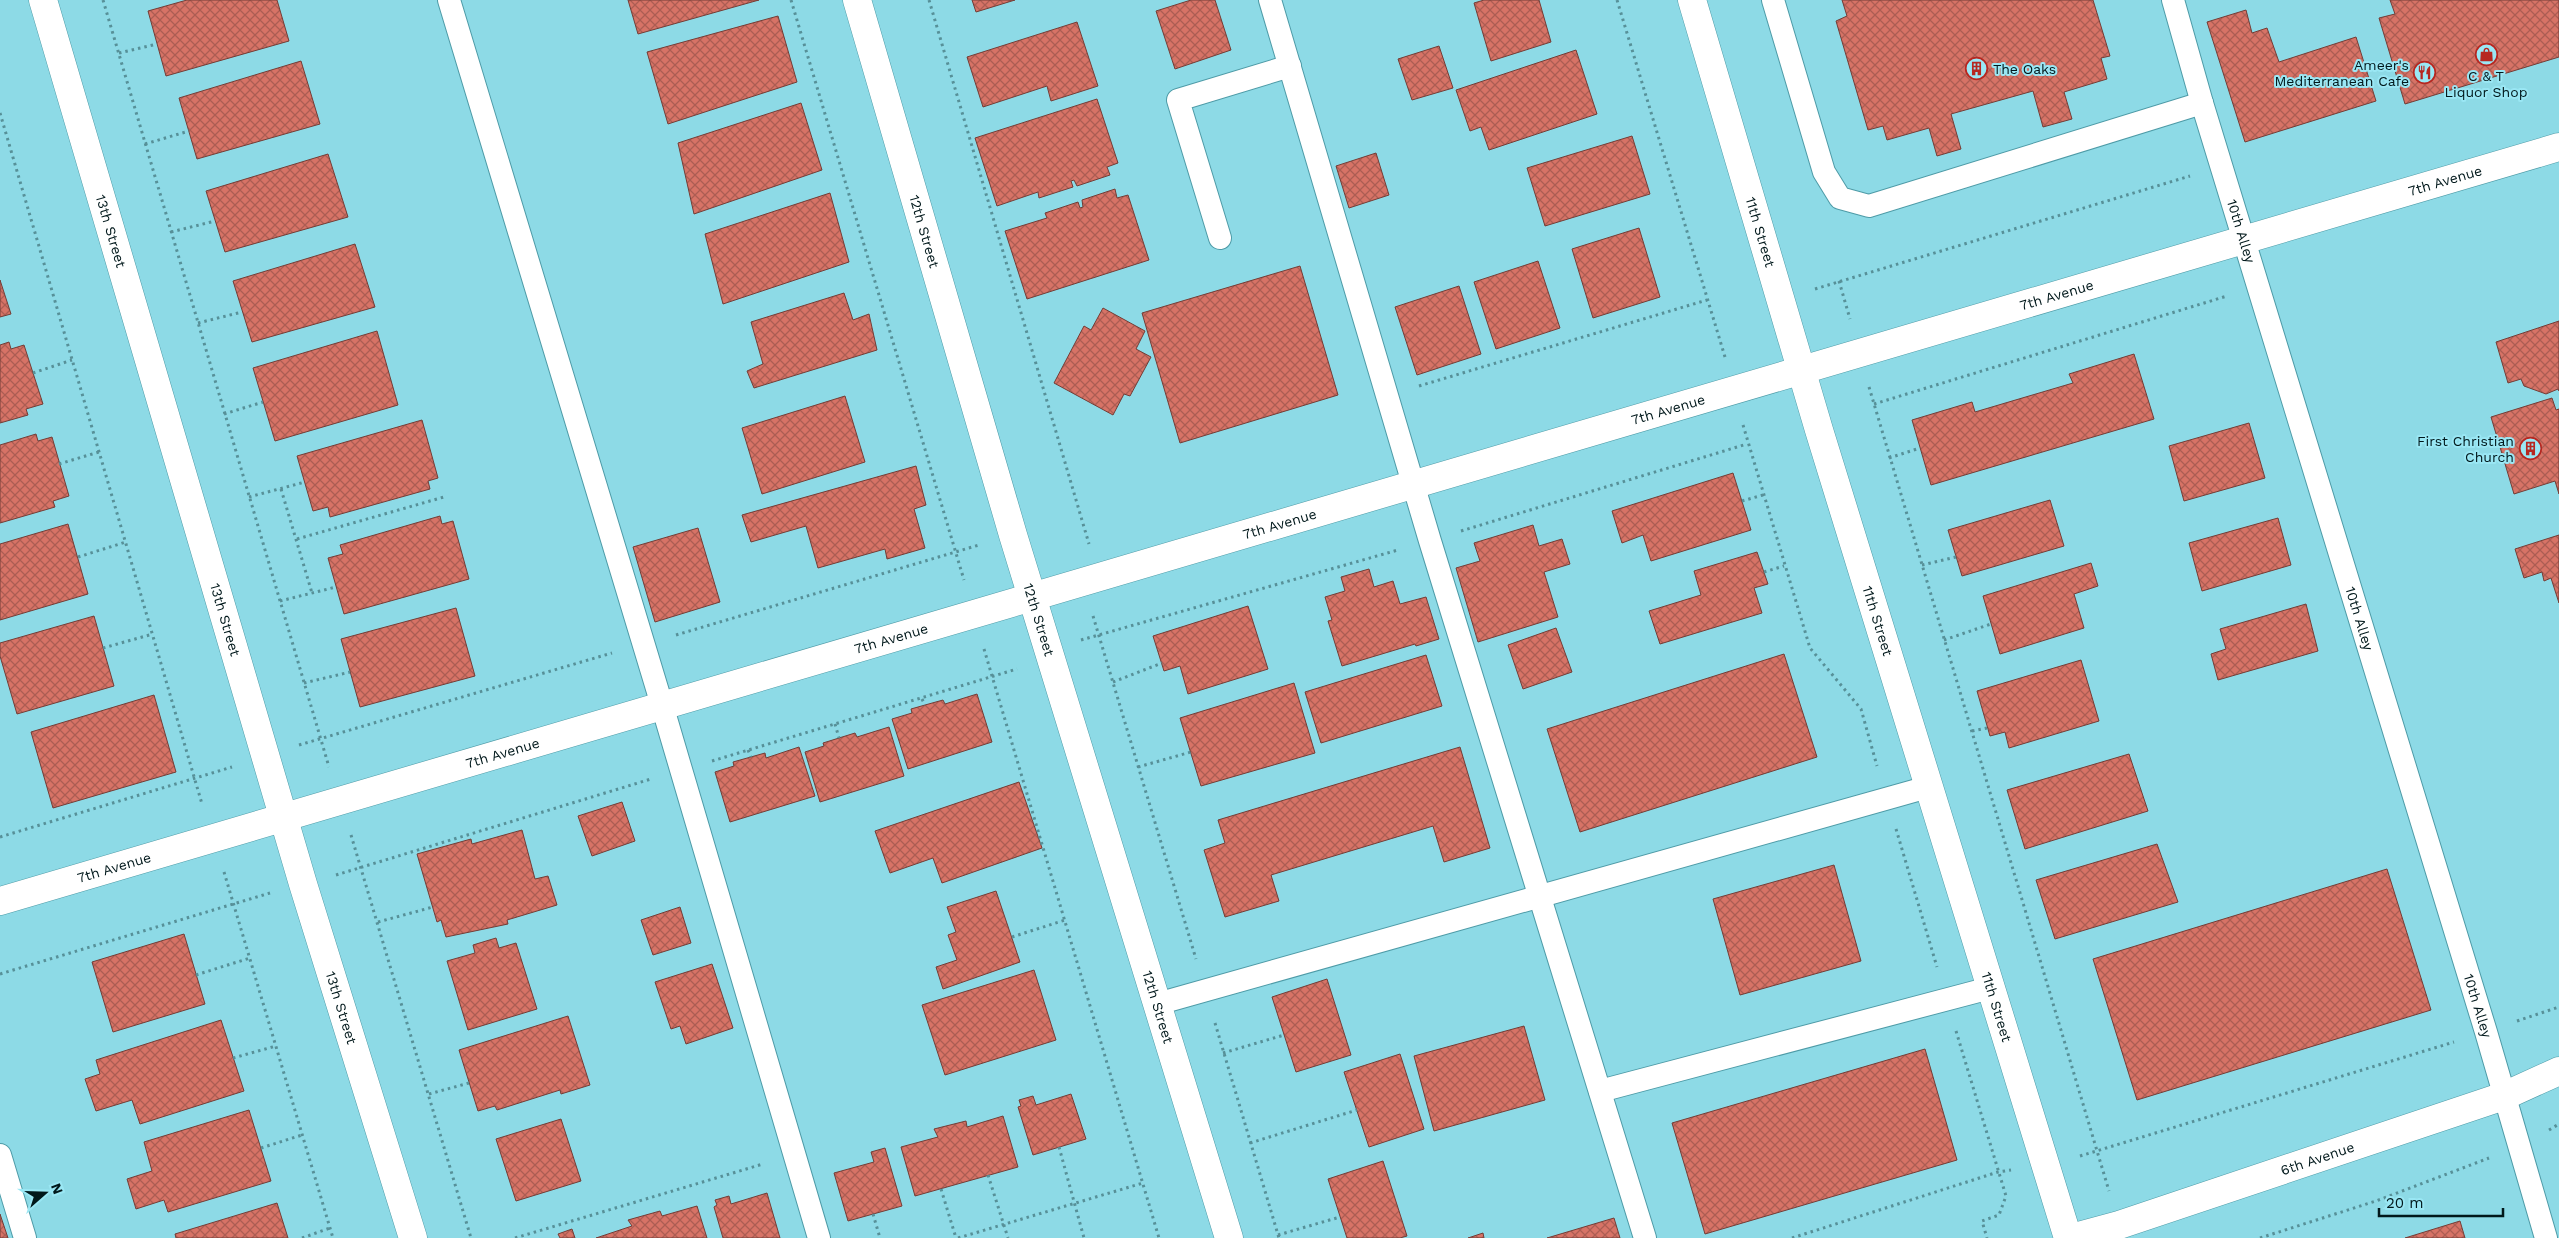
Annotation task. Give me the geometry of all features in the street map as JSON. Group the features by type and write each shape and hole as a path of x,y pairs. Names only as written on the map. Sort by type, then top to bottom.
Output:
{"street":[{"name":"13th Street","path":"43,0 303,884 413,1238"},
{"name":"12th Street","path":"857,0 1013,535 1229,1238"},
{"name":"11th Street","path":"1692,0 1801,370 1928,786 2070,1238"},
{"name":"7th Avenue","path":"0,901 976,615 1032,596 2559,147"},
{"name":"6th Avenue","path":"2070,1238 2119,1225 2504,1096 2559,1071"}],"lane":[{"path":"449,0 642,645 662,706 819,1238"},
{"path":"1270,0 1430,541 1644,1238"},
{"path":"1773,0 1824,172 1840,198 1868,206 2202,103"},
{"name":"10th Alley","path":"2173,0 2221,166 2260,285 2486,1032 2546,1238"},
{"path":"1220,238 1178,100 1290,66"},
{"path":"1157,1004 1539,894 1928,786"},
{"path":"1600,1092 1990,988"},
{"path":"0,1155 25,1238"}],"path":[{"path":"103,0 320,738 362,868 471,1238"},
{"path":"790,0 955,552 976,615 992,678 1158,1238"},
{"path":"929,0 1098,577 1093,616 1278,1236 1340,1217"},
{"path":"1617,0 1706,300 1736,390"},
{"path":"119,53 157,44"},
{"path":"0,113 194,779 234,902 333,1238"},
{"path":"145,144 188,131"},
{"path":"1839,281 2221,166"},
{"path":"171,232 216,221"},
{"path":"1874,404 2260,285"},
{"path":"1387,396 1706,300"},
{"path":"198,323 242,312"},
{"path":"1860,354 2119,1225"},
{"path":"33,373 72,360"},
{"path":"224,414 263,402"},
{"path":"0,974 234,902 362,868 681,770 992,678 1050,658 1072,643 1430,541 1747,444"},
{"path":"1890,458 1920,448"},
{"path":"59,464 99,452"},
{"path":"249,497 305,482"},
{"path":"282,489 312,593"},
{"path":"1742,502 1763,495"},
{"path":"297,539 444,496"},
{"path":"0,837 194,779 320,738 1013,535"},
{"path":"78,557 126,542"},
{"path":"1922,565 1956,557"},
{"path":"1764,572 1784,566"},
{"path":"280,601 336,586"},
{"path":"1944,640 1991,624"},
{"path":"103,648 152,634"},
{"path":"1113,682 1162,663"},
{"path":"304,684 350,672"},
{"path":"922,698 925,705"},
{"path":"835,724 839,738"},
{"path":"1972,732 1987,728"},
{"path":"748,750 751,757"},
{"path":"1138,767 1190,752"},
{"path":"378,922 433,907"},
{"path":"1012,937 1065,920"},
{"path":"196,975 250,958"},
{"path":"1792,1238 1998,1172 2047,1167 2486,1032 2559,1007"},
{"path":"1224,1053 1284,1035"},
{"path":"233,1058 276,1046"},
{"path":"429,1094 469,1083"},
{"path":"1250,1142 1357,1110"},
{"path":"2260,1238 2376,1201 2518,1146 2559,1124"},
{"path":"261,1148 302,1135"},
{"path":"1058,1147 1084,1238"},
{"path":"515,1238 795,1155"},
{"path":"988,1175 1008,1238"},
{"path":"942,1189 957,1238 1143,1183"},
{"path":"873,1214 880,1238"},
{"path":"302,1238 330,1228"}],"building":[{"path":"187,0 277,0 289,41 166,76 148,11"},
{"path":"628,0 759,0 638,34"},
{"path":"972,0 1015,0 976,12"},
{"path":"1191,0 1215,0 1231,50 1175,69 1156,11"},
{"path":"1484,0 1539,0 1551,42 1491,61 1474,3"},
{"name":"The Oaks","path":"1842,0 2093,0 2110,56 2101,58 2107,79 2064,92 2072,119 2043,127 2033,91 1951,114 1961,149 1937,156 1929,128 1887,140 1883,126 1868,130 1836,21 1847,16"},
{"path":"2390,0 2559,0 2559,57 2405,104 2379,18 2395,14"},
{"path":"2246,10 2252,33 2267,28 2279,62 2356,37 2376,101 2245,142 2207,22"},
{"path":"778,16 797,82 668,124 647,52"},
{"path":"1077,22 1098,86 1051,101 1047,86 983,107 967,57"},
{"path":"1439,46 1453,88 1412,100 1398,59"},
{"path":"1576,50 1597,114 1489,150 1481,127 1470,131 1456,90"},
{"path":"301,61 320,124 197,159 179,98"},
{"path":"1097,99 1118,163 1107,167 1110,175 1077,186 1074,180 1071,181 1073,187 1039,198 1038,192 997,206 975,138"},
{"path":"801,103 822,170 694,214 678,143"},
{"path":"1632,136 1650,194 1545,226 1527,168"},
{"path":"1376,153 1389,195 1349,208 1336,166"},
{"path":"328,154 348,217 225,252 206,191"},
{"path":"1115,189 1117,198 1128,195 1149,260 1027,299 1005,231 1047,218 1045,213 1078,202 1080,208 1083,207 1082,200"},
{"path":"830,193 849,262 723,304 705,234"},
{"path":"1639,228 1660,297 1593,318 1572,249"},
{"path":"355,244 375,307 252,342 233,281"},
{"path":"1538,261 1560,328 1496,349 1474,282"},
{"path":"1300,266 1338,395 1180,443 1142,313"},
{"path":"0,280 11,314 0,317"},
{"path":"1459,286 1481,354 1417,375 1395,307"},
{"path":"844,293 853,320 869,314 877,350 754,388 747,371 763,364 751,322"},
{"path":"1103,308 1145,331 1136,349 1151,357 1130,396 1124,394 1113,415 1054,383 1084,326 1091,330"},
{"path":"2559,321 2559,391 2558,389 2546,394 2524,386 2521,379 2508,383 2496,342"},
{"path":"377,331 398,405 275,441 253,368"},
{"path":"9,342 11,349 24,345 43,404 26,409 28,415 0,423 0,345"},
{"path":"2134,354 2154,419 1931,485 1912,420 1972,402 1975,412 2073,383 2069,374"},
{"path":"845,396 865,462 762,494 742,428"},
{"name":"First Christian Church","path":"2552,398 2556,410 2559,409 2559,494 2555,481 2514,494 2491,417"},
{"path":"422,420 438,478 428,481 430,489 330,517 328,507 313,511 297,456"},
{"path":"2249,423 2265,478 2184,501 2169,446"},
{"path":"36,434 38,441 52,437 69,496 53,501 55,507 0,523 0,445"},
{"path":"916,466 926,505 914,509 925,548 887,559 885,549 818,568 806,526 751,542 742,515"},
{"path":"1733,473 1751,530 1651,561 1643,535 1622,543 1612,511"},
{"path":"2050,500 2064,546 1962,576 1948,530"},
{"path":"440,516 442,524 453,521 469,579 344,614 328,558 343,554 340,545"},
{"path":"2278,518 2291,565 2202,591 2189,543"},
{"path":"68,524 88,594 0,620 0,544"},
{"path":"1533,525 1539,546 1562,539 1570,564 1544,572 1558,617 1478,642 1456,568 1480,561 1474,543"},
{"path":"698,528 720,602 655,622 633,547"},
{"path":"2559,535 2559,603 2551,578 2544,581 2542,572 2524,578 2515,549"},
{"path":"1757,552 1768,584 1754,588 1762,613 1660,644 1649,611 1701,595 1694,571"},
{"path":"2091,563 2098,586 2074,594 2084,628 2000,654 1983,596"},
{"path":"1369,569 1374,587 1393,581 1400,604 1426,597 1439,639 1416,646 1415,644 1342,666 1328,621 1332,620 1325,597 1345,591 1341,577"},
{"path":"2306,604 2318,651 2218,680 2211,654 2226,649 2220,629"},
{"path":"1248,606 1268,669 1188,694 1180,666 1164,671 1153,636"},
{"path":"456,608 475,676 360,707 341,639"},
{"path":"94,616 114,686 17,714 0,656 0,643"},
{"path":"1556,628 1572,672 1523,689 1508,645"},
{"path":"1784,654 1817,757 1580,832 1547,729"},
{"path":"1426,655 1442,706 1321,743 1305,692"},
{"path":"2081,660 2099,721 2009,748 2005,732 1990,736 1977,691"},
{"path":"1294,683 1315,753 1201,786 1180,718"},
{"path":"977,694 992,742 908,769 892,719 912,713 911,709 943,700 945,704"},
{"path":"154,695 176,772 53,808 31,732"},
{"path":"889,727 904,776 820,802 805,752 824,746 823,743 855,733 857,737"},
{"path":"799,747 815,796 730,822 715,772 734,766 733,762 765,753 766,758"},
{"path":"1460,747 1490,848 1444,862 1433,826 1271,875 1279,901 1225,917 1204,850 1225,843 1218,820"},
{"path":"2129,754 2148,811 2025,849 2007,790"},
{"path":"1019,782 1042,848 942,883 933,858 890,873 875,831"},
{"path":"622,802 635,841 592,856 578,816"},
{"path":"522,830 535,879 548,876 557,905 507,920 508,924 446,937 441,920 437,922 417,854 471,839 472,844"},
{"path":"2157,844 2178,902 2055,939 2036,880"},
{"path":"1834,865 1861,961 1740,995 1713,899"},
{"path":"2387,869 2431,1010 2137,1100 2093,959"},
{"path":"996,891 1020,962 943,989 936,967 957,960 948,935 956,932 947,907"},
{"path":"680,907 691,943 653,955 641,920"},
{"path":"184,934 205,1004 113,1032 92,962"},
{"path":"496,938 499,948 516,943 537,1009 468,1030 447,961 475,953 473,945"},
{"path":"712,964 733,1028 686,1044 680,1026 671,1029 655,982"},
{"path":"1034,970 1056,1040 945,1075 922,1005"},
{"path":"1327,979 1351,1055 1296,1072 1272,997"},
{"path":"568,1016 590,1085 561,1094 560,1090 497,1110 495,1106 478,1111 459,1050"},
{"path":"221,1020 244,1091 140,1124 132,1100 96,1111 85,1079 100,1074 96,1060"},
{"path":"1524,1026 1545,1100 1434,1131 1414,1056"},
{"path":"1925,1049 1957,1160 1705,1234 1672,1123"},
{"path":"1400,1054 1424,1129 1369,1147 1344,1072"},
{"path":"1071,1094 1086,1139 1033,1155 1018,1107 1021,1106 1019,1100 1033,1096 1036,1105"},
{"path":"249,1110 271,1181 168,1212 164,1200 136,1209 127,1179 152,1171 144,1142"},
{"path":"1003,1116 1018,1167 915,1196 901,1147 938,1137 934,1129 966,1121 967,1127"},
{"path":"561,1119 581,1181 516,1201 496,1139"},
{"path":"885,1148 902,1206 848,1221 834,1173 874,1162 871,1152"},
{"path":"1383,1161 1407,1236 1400,1238 1347,1238 1328,1179"},
{"path":"767,1193 780,1238 723,1238 714,1207 717,1205 715,1200 729,1196 731,1204"},
{"path":"277,1203 288,1238 176,1238 175,1234"},
{"path":"697,1206 707,1238 596,1238 632,1226 628,1220 660,1211 662,1216"},
{"path":"0,1214 8,1238 0,1238"},
{"path":"1614,1218 1620,1238 1547,1238"},
{"path":"2460,1221 2465,1238 2405,1238"},
{"path":"572,1229 575,1238 560,1238 558,1234"},
{"path":"1483,1233 1484,1238 1468,1238"}],"place":[{"name":"C & T Liquor Shop","path":"2486,54"},
{"name":"The Oaks","path":"1977,69"},
{"name":"Ameer's Mediterranean Cafe","path":"2425,73"},
{"name":"First Christian Church","path":"2530,449"}]}
